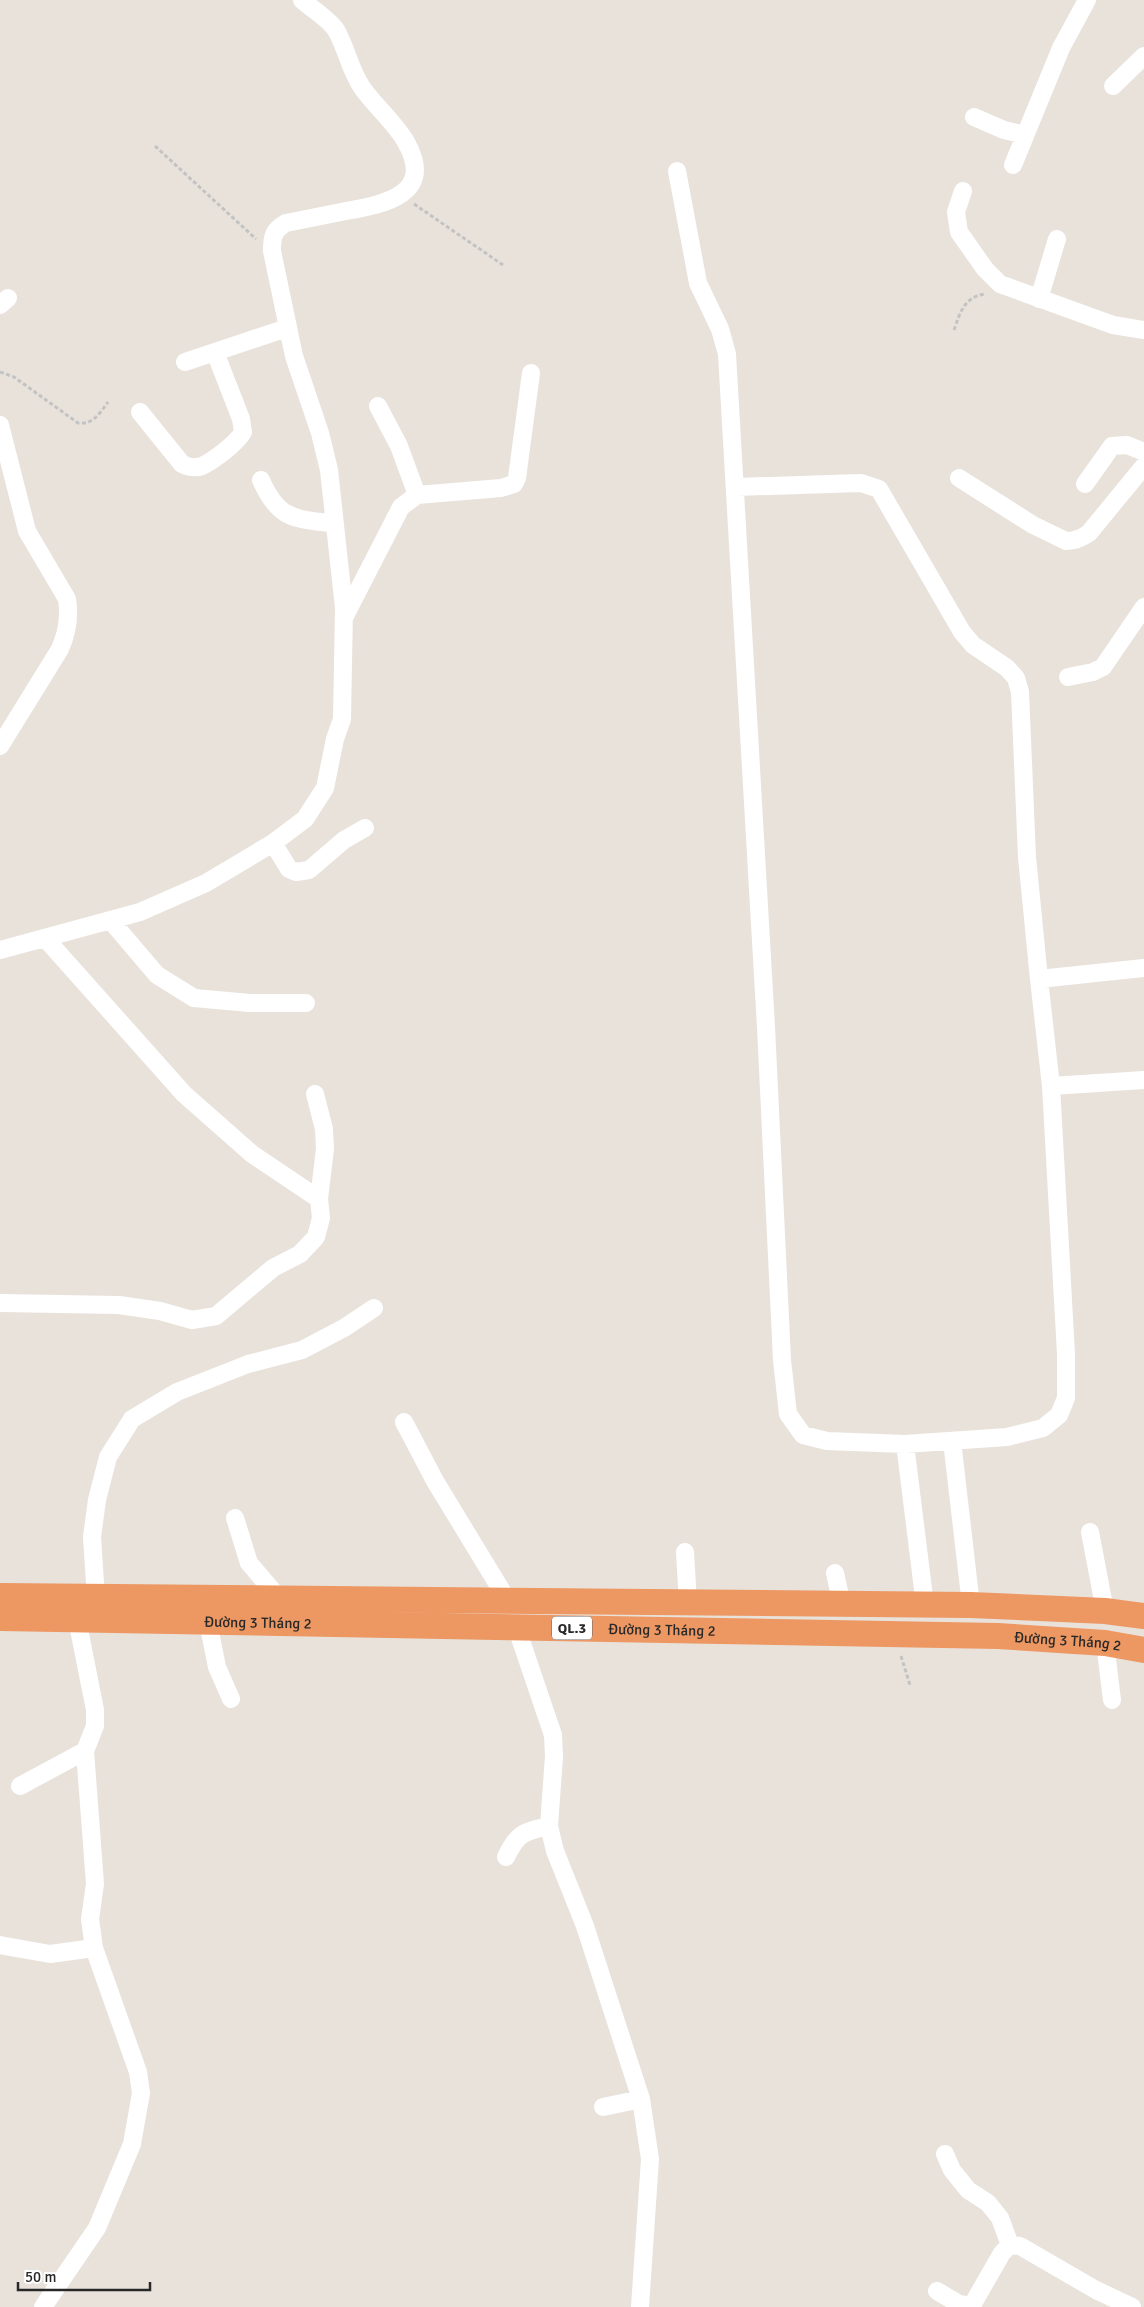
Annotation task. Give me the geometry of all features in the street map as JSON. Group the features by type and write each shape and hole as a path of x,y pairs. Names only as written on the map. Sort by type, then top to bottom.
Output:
{"highway":[{"name":"Đường 3 Tháng 2","path":"0,1596 87,1612 208,1622 998,1636 1105,1643 1144,1650"},
{"name":"Đường 3 Tháng 2","path":"0,1618 279,1598 971,1605 1105,1611 1144,1616"}],"street":[{"path":"1013,165 1061,48 1087,0"},
{"path":"0,950 111,921 157,905 198,887 273,843 305,819 325,788 335,739 342,719 345,617 329,470 288,328 272,251 274,232 286,223 380,205 401,195 412,183 415,173 415,162 405,140 353,74 336,29 312,3"},
{"path":"1113,86 1144,56"},
{"path":"974,117 1004,130 1025,134"},
{"path":"677,171 698,283 720,329 727,354 736,487 782,1360 788,1414 803,1435 827,1441 906,1444 1007,1437 1043,1428 1060,1415 1066,1398 1066,1354 1051,1086 1027,856 1020,692 1016,678 1007,668 973,645 962,632 879,489 861,483 736,487"},
{"path":"962,191 956,212 956,222 963,241 985,269 1000,284 1112,325 1144,330"},
{"path":"1040,299 1057,239"},
{"path":"185,362 288,328"},
{"path":"140,412 182,464 190,468 201,466 239,440 243,432 241,420 215,352"},
{"path":"345,617 401,507 417,495 500,488 514,484 517,478 531,374"},
{"path":"378,406 399,446 417,495"},
{"path":"0,425 27,531 67,599 69,611 65,638 60,649 0,746"},
{"path":"1085,484 1112,446 1127,445 1144,452"},
{"path":"959,478 1032,525 1066,541 1072,541 1083,538 1089,533 1144,466"},
{"path":"261,480 270,499 284,513 298,518 335,524"},
{"path":"1068,677 1093,672 1103,667 1144,607"},
{"path":"273,843 289,869 303,873 344,840 365,828"},
{"path":"111,921 157,975 194,998 250,1003 306,1003"},
{"path":"45,938 184,1094 252,1154 319,1199"},
{"path":"1039,978 1144,968"},
{"path":"1051,1086 1144,1080"},
{"path":"0,1303 119,1305 160,1311 192,1320 216,1316 273,1268 300,1254 316,1238 321,1218 319,1199 325,1149 324,1129 315,1094"},
{"path":"43,2307 97,2228 132,2144 141,2093 138,2072 94,1948 90,1919 95,1884 85,1752 95,1726 95,1710 87,1612 92,1537 97,1500 108,1458 132,1419 177,1392 248,1364 302,1350 344,1328 374,1308"},
{"path":"404,1422 435,1481 508,1601"},
{"path":"952,1441 971,1605"},
{"path":"906,1444 925,1605"},
{"path":"235,1518 249,1563 279,1598"},
{"path":"1090,1532 1105,1611"},
{"path":"685,1552 688,1603"},
{"path":"835,1573 842,1605"},
{"path":"208,1622 217,1667 230,1698"},
{"path":"516,1626 553,1735 554,1756 549,1826 555,1851 585,1926 641,2099 650,2159 640,2307"},
{"path":"1105,1643 1112,1700"},
{"path":"20,1786 85,1752"},
{"path":"506,1857 512,1845 522,1833 549,1826"},
{"path":"0,1945 50,1954 94,1948"},
{"path":"603,2107 641,2099"},
{"path":"945,2154 952,2170 968,2190 988,2203 1000,2218 1010,2245"},
{"path":"937,2291 959,2304 972,2307 1002,2253 1010,2245"},
{"path":"1010,2245 1020,2246 1096,2290 1132,2307"}],"path":[{"path":"155,146 247,232 272,251"},
{"path":"401,195 503,265"},
{"path":"954,330 961,309 966,302 973,297 984,294 989,295"},
{"path":"0,372 14,377 78,424 86,424 95,419 108,402"},
{"path":"895,1634 910,1685"}]}
